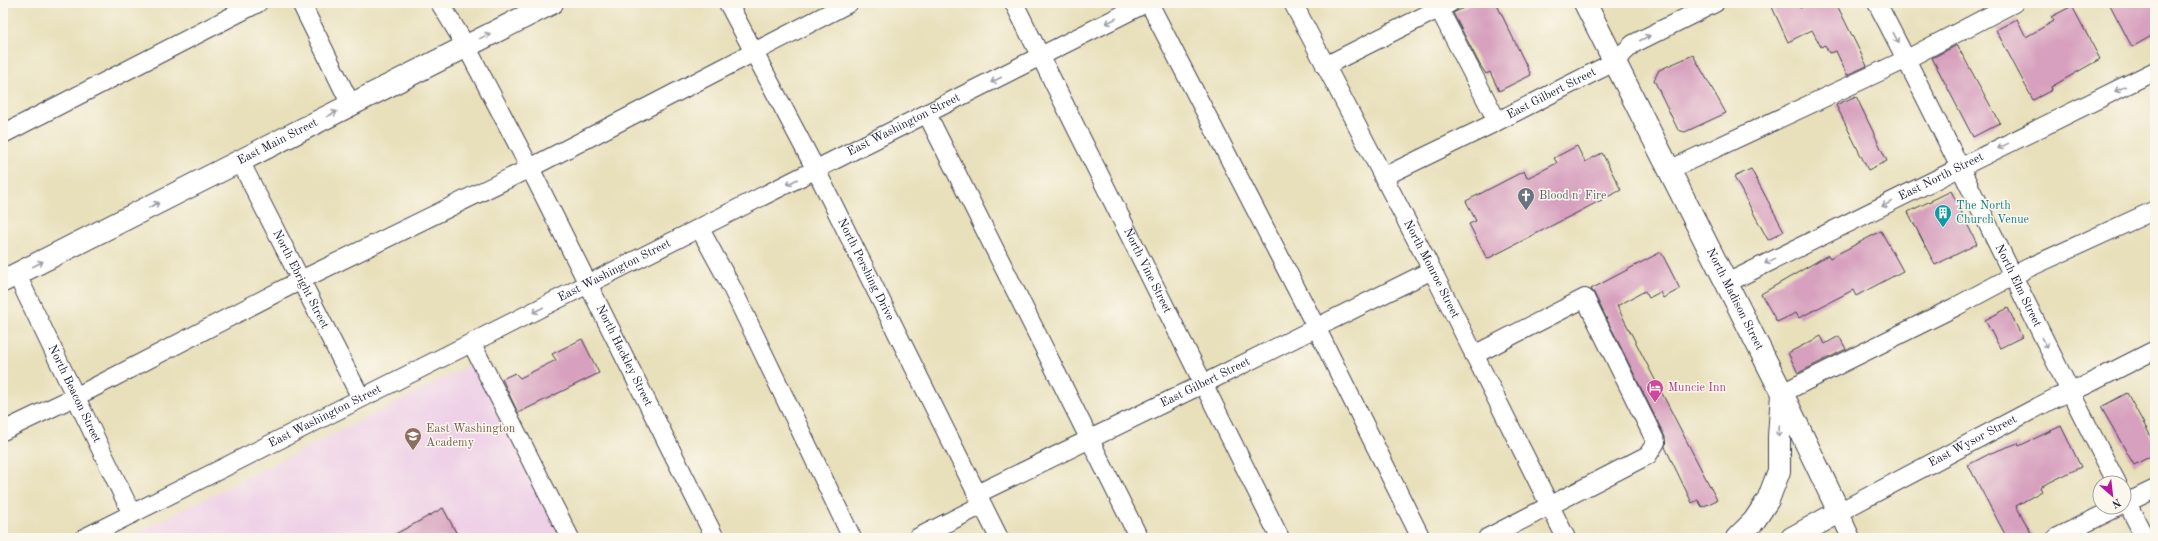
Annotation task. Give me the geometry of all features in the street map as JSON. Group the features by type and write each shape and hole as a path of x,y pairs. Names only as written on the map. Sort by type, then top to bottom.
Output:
{"main road":[{"name":"East Main Street","path":"10,278 552,3"},
{"name":"North Madison Street","path":"1585,3 1782,392 1839,512"},
{"path":"1737,538 1754,521 1768,500 1779,471 1779,436 1782,392"},
{"name":"East Wysor Street","path":"1792,538 1839,512"}],"street":[{"path":"3,134 258,3"},
{"path":"301,3 351,105"},
{"name":"North Hackley Street","path":"440,3 466,46 530,168 716,538"},
{"name":"North Pershing Drive","path":"728,3 816,170 999,538"},
{"path":"3,432 300,280 530,168 849,3"},
{"name":"North Vine Street","path":"1014,3 1280,538"},
{"name":"East Washington Street","path":"84,538 361,398 472,344 1146,3"},
{"path":"1149,3 1316,327 1421,538"},
{"name":"North Monroe Street","path":"1294,3 1382,177 1432,270 1566,538"},
{"name":"East Gilbert Street","path":"1382,177 1614,62 1633,44 1715,3"},
{"name":"North Elm Street","path":"1878,3 1961,167 2012,276 2113,475"},
{"path":"1669,170 1907,59 2014,3"},
{"path":"1325,66 1442,5 1497,121"},
{"name":"East North Street","path":"1727,283 2155,71"},
{"path":"927,114 1088,440 1139,538"},
{"name":"North Ebright Street","path":"240,161 361,398"},
{"path":"1782,392 1955,307 2012,276 2155,210"},
{"path":"700,229 735,293 852,538"},
{"name":"East Gilbert Street","path":"917,538 980,499 1088,440 1432,270"},
{"name":"North Beacon Street","path":"10,278 75,396 132,514"},
{"path":"1474,356 1585,298 1656,442 1648,455 1486,538"},
{"path":"472,344 570,538"},
{"name":"East Wysor Street","path":"1839,512 1951,452 2155,350"},
{"path":"2132,499 2155,489"},
{"name":"North Madison Street","path":"1839,512 1851,538"},
{"path":"2056,538 2100,515"},
{"path":"2131,515 2145,538"}],"shaded area":[{"name":"East Washington Academy","path":"480,360 570,538 126,538 371,415"}],"building":[{"path":"1474,3 1496,3 1531,75 1499,91 1490,72 1486,74 1480,65 1453,13"},
{"path":"1779,3 1798,3 1800,8 1810,3 1836,3 1867,66 1847,75 1836,51 1829,53 1825,45 1821,47 1812,30 1788,42 1772,7"},
{"path":"2109,3 2155,3 2155,34 2132,47"},
{"path":"2072,6 2100,59 2051,87 2052,90 2033,100 1996,30 2017,19 2026,37 2054,21 2051,17"},
{"path":"1957,45 2000,123 1973,137 1932,58"},
{"path":"1693,55 1726,113 1685,132 1678,130 1654,80 1659,70"},
{"path":"1856,96 1887,161 1868,170 1836,105"},
{"name":"Blood n' Fire","path":"1577,146 1585,162 1602,153 1621,190 1487,259 1469,224 1476,221 1466,201 1524,171 1527,178 1557,163 1554,158"},
{"path":"1751,169 1784,231 1768,240 1734,177"},
{"name":"The North Church Venue","path":"1951,191 1977,244 1935,265 1908,212"},
{"path":"1881,231 1903,271 1856,296 1853,290 1799,318 1796,313 1777,322 1761,294 1828,255 1830,258"},
{"name":"Muncie Inn","path":"1661,252 1680,289 1663,298 1660,292 1649,298 1645,291 1617,306 1717,500 1702,507 1698,500 1692,503 1665,447 1665,437 1591,289"},
{"path":"2008,308 2022,337 2000,348 1985,320"},
{"path":"1821,336 1825,344 1839,336 1846,349 1798,373 1788,353"},
{"path":"582,339 599,373 518,413 502,379 515,373 520,378 556,360 552,354"},
{"path":"2127,393 2155,444 2155,454 2134,465 2101,407"},
{"path":"2061,426 2081,467 2040,487 2042,491 2016,506 2034,538 2007,538 1968,465 1991,453 2018,443 2019,446"},
{"path":"443,508 459,538 388,538 416,523"}],"place":[{"name":"Blood n' Fire","path":"1526,211"},
{"name":"The North Church Venue","path":"1943,228"},
{"name":"Muncie Inn","path":"1655,403"},
{"name":"East Washington Academy","path":"413,451"}]}
